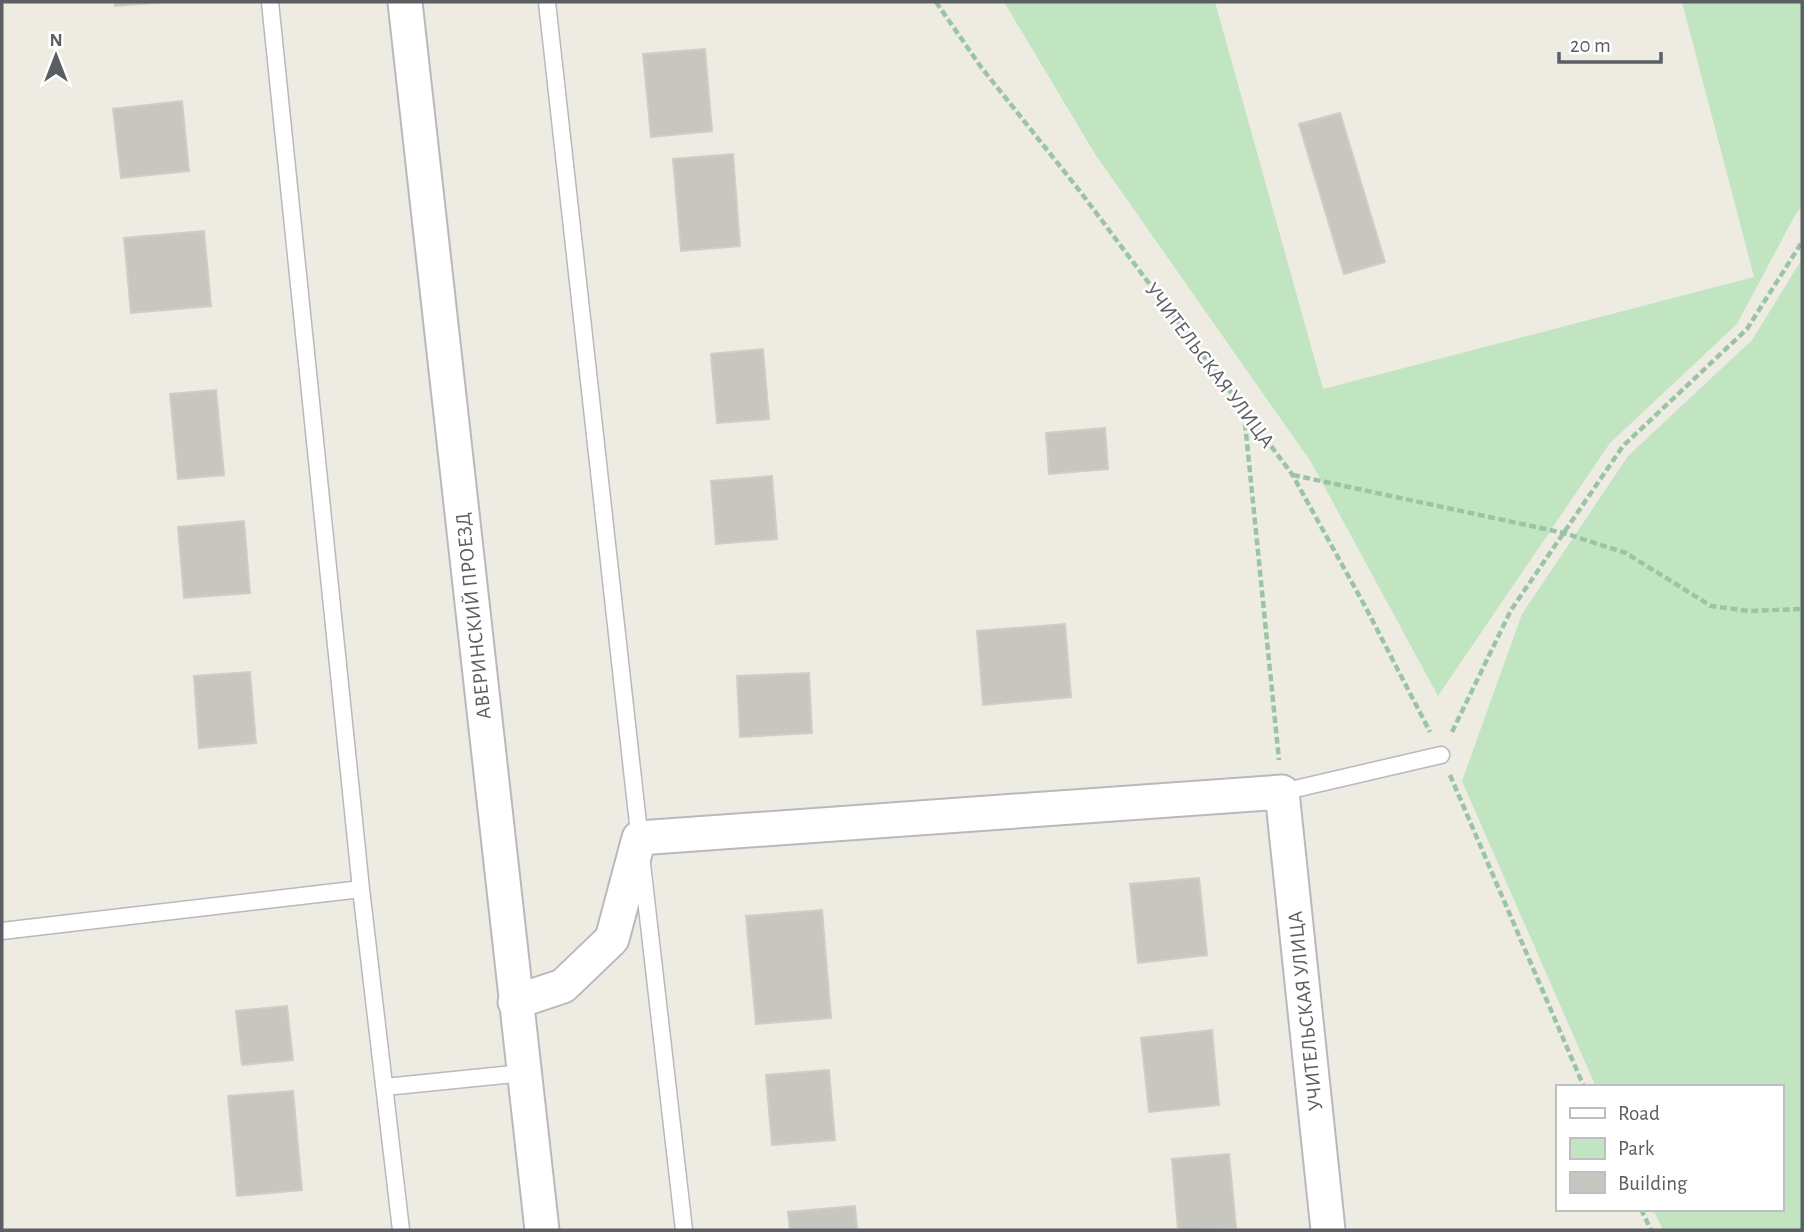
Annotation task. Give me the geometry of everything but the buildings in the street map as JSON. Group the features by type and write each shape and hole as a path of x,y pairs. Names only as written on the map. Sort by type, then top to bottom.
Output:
{"street":[{"name":"АВЕРИНСКИЙ ПРОЕЗД","path":"405,2 542,1230"},
{"path":"515,1002 563,986 612,939 639,838 1282,792"},
{"name":"УЧИТЕЛЬСКАЯ УЛИЦА","path":"1282,792 1328,1230"}],"lane":[{"path":"270,2 361,889 401,1230"},
{"path":"547,2 684,1230"},
{"path":"1282,792 1441,755"},
{"path":"2,931 361,889"},
{"path":"385,1087 524,1073"}],"path":[{"name":"УЧИТЕЛЬСКАЯ УЛИЦА","path":"936,2 981,67 1079,190 1292,474 1367,608 1441,755 1583,1085"},
{"path":"1441,755 1511,610 1623,446 1746,329 1802,242"},
{"path":"1244,410 1282,792"},
{"path":"1292,474 1564,533 1626,553 1711,606 1749,611 1802,609"},
{"path":"1642,1211 1651,1230"}],"green space":[{"path":"1004,2 1215,2 1323,389 1754,277 1682,2 1802,2 1802,206 1737,324 1610,443 1438,696 1311,462 1095,154"},
{"path":"1802,259 1802,1230 1663,1230 1654,1211 1783,1211 1783,1085 1595,1085 1462,781 1522,614 1628,456 1752,340"}]}
